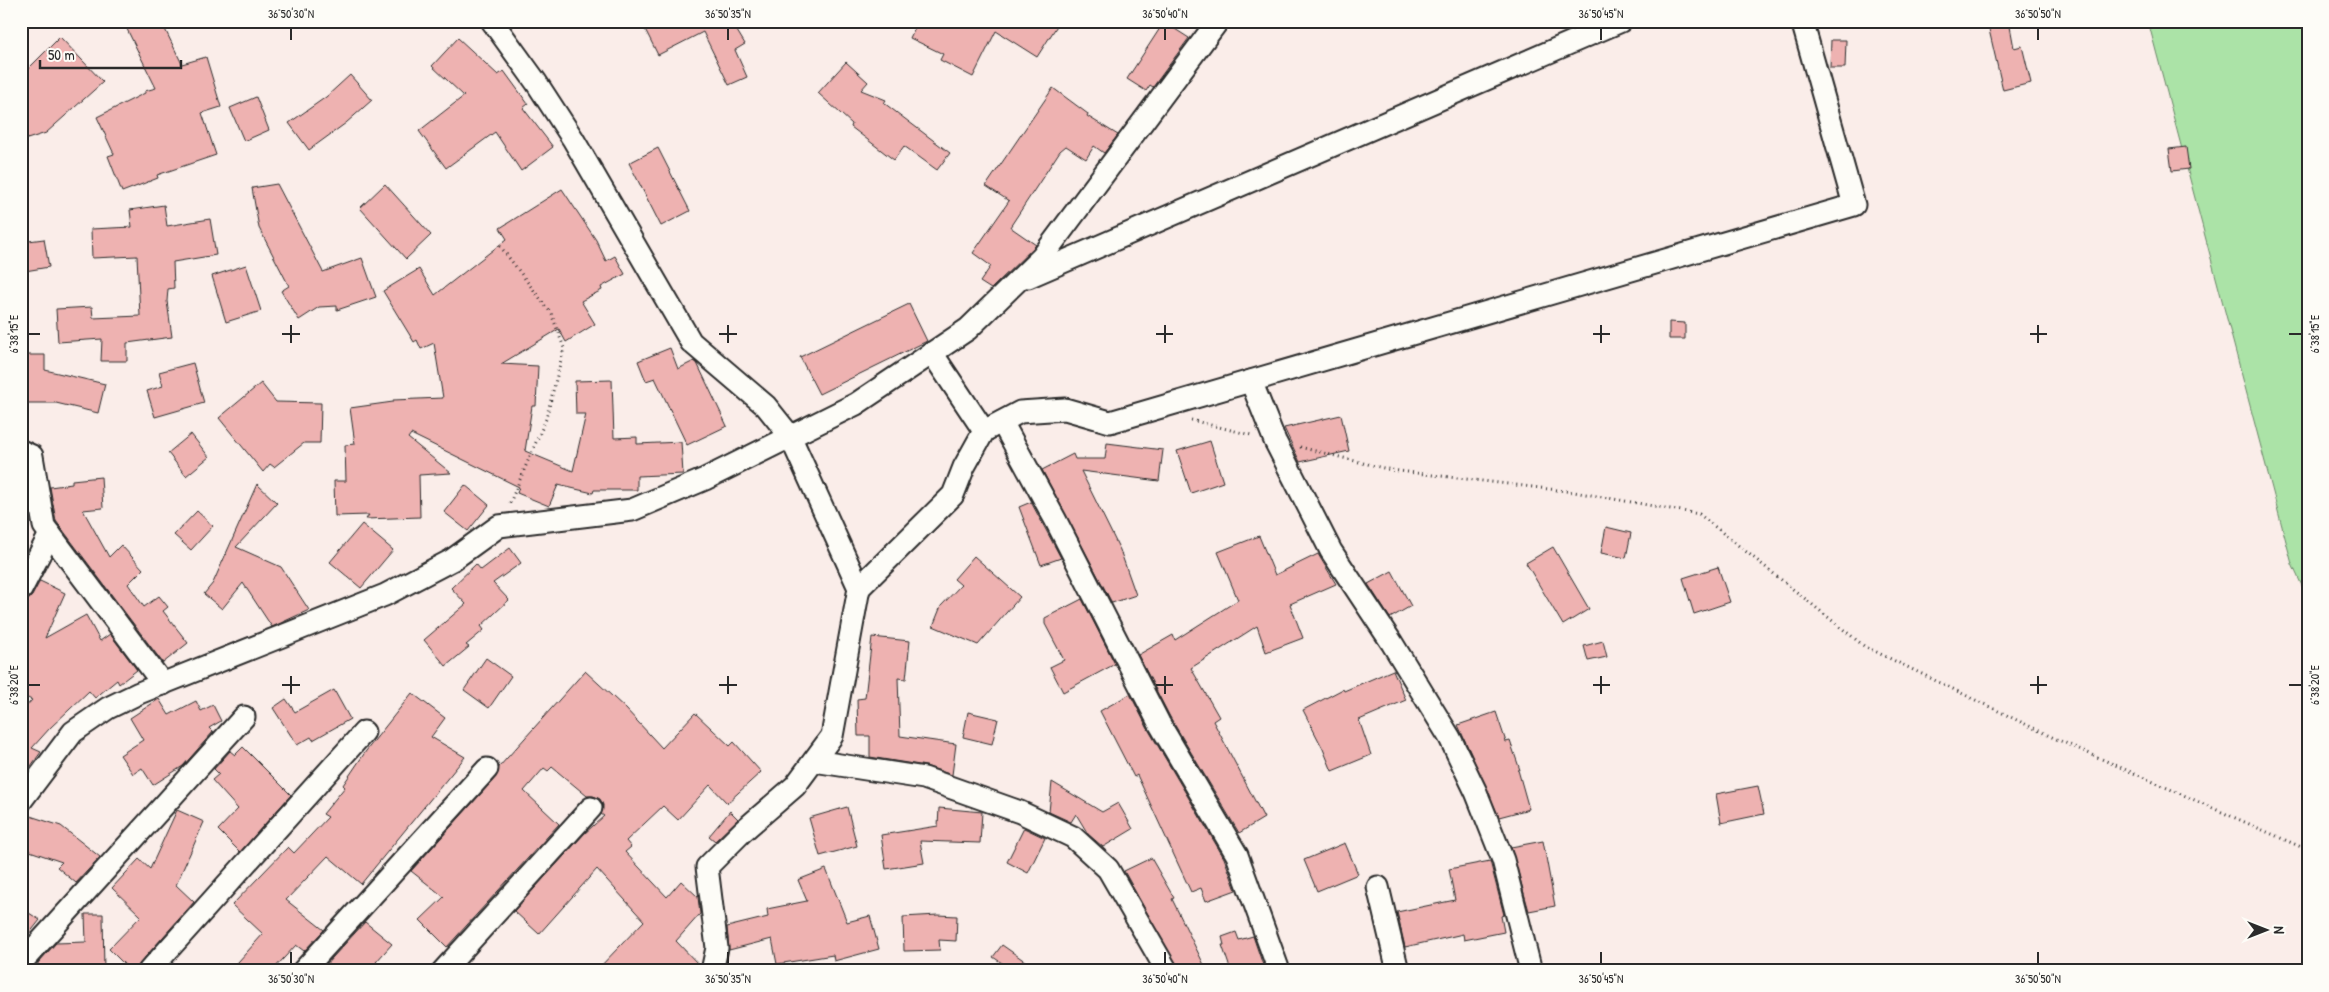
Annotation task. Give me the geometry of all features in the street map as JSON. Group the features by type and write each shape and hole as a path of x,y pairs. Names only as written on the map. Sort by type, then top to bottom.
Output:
{"street":[{"path":"492,21 536,82 573,139 691,342 766,406 790,436 859,588 832,736 795,786 743,831 707,867 717,948 712,971"},
{"path":"21,801 73,732 108,708 139,692 385,595 452,560 499,526 632,510 705,479 856,404 968,329 1042,257 1218,21"},
{"path":"1016,282 1621,21"},
{"path":"859,588 953,495 964,467 993,427 1020,412 1065,409 1110,422 1854,205 1802,21"},
{"path":"932,353 993,427 1055,519 1159,723 1236,855 1279,971"},
{"path":"1251,381 1275,440 1331,551 1392,644 1450,738 1503,860 1531,971"},
{"path":"21,451 32,456 44,526 162,684"},
{"path":"21,590 50,534"},
{"path":"21,963 244,717"},
{"path":"149,971 364,732"},
{"path":"814,761 924,778 1020,812 1073,837 1108,869 1168,971"},
{"path":"303,971 487,769"},
{"path":"443,971 591,808"},
{"path":"1378,887 1398,971"}],"path":[{"path":"499,526 546,418 564,348 551,313 500,246"},
{"path":"1190,419 1391,470 1574,492 1698,514 1864,646 2054,738 2308,850"}],"green space":[{"path":"2148,21 2308,21 2308,599 2292,564"}],"building":[{"path":"123,21 161,21 182,64 206,57 221,107 202,113 216,155 157,175 158,178 122,192 108,156 114,154 97,117 145,93 145,91 156,88"},
{"path":"655,21 731,21 745,44 735,50 747,77 729,85 703,32 658,55 644,27"},
{"path":"918,21 1060,21 1037,57 996,31 973,77 940,60 943,54 910,38"},
{"path":"1987,21 2009,21 2014,48 2022,46 2031,83 2003,90"},
{"path":"1164,22 1189,38 1153,87 1150,85 1146,91 1127,79"},
{"path":"60,37 103,82 46,133 21,141 21,76"},
{"path":"458,38 498,75 504,71 528,104 523,108 553,147 521,171 495,132 446,168 419,131 464,96 432,66"},
{"path":"1831,40 1846,40 1845,68 1830,68"},
{"path":"846,62 868,82 861,90 886,100 884,103 950,153 937,170 904,146 894,160 851,127 852,124 818,93"},
{"path":"350,75 372,100 346,123 309,150 289,123 326,97"},
{"path":"1053,88 1088,114 1087,116 1118,135 1104,153 1094,146 1086,159 1066,146 1060,151 1010,227 1036,245 991,289 980,282 991,266 973,253 1009,201 986,186"},
{"path":"256,97 269,130 244,141 230,108"},
{"path":"2186,147 2189,169 2172,171 2169,149"},
{"path":"658,148 690,211 661,226 629,163"},
{"path":"277,184 323,272 362,258 376,297 337,310 337,306 319,307 299,320 281,291 289,286 259,228 252,188"},
{"path":"385,184 431,235 406,259 360,208"},
{"path":"562,189 596,240 606,261 615,256 625,274 601,287 602,290 581,301 595,324 566,342 559,329 501,364 538,366 536,406 532,406 525,451 573,471 586,414 576,414 575,381 612,380 614,438 637,437 637,444 681,442 683,474 637,476 637,490 594,490 593,493 558,485 549,506 517,493 519,487 411,434 408,438 451,473 419,475 420,517 366,519 369,515 335,516 334,481 346,481 345,445 355,444 350,408 393,402 393,400 443,398 434,343 421,349 417,340 414,342 383,291 419,269 435,295 507,239 500,228"},
{"path":"164,205 167,226 210,219 216,255 173,262 174,288 168,289 167,301 172,337 127,343 127,361 101,361 102,339 58,342 56,309 92,307 93,318 140,316 137,256 92,258 91,229 132,227 130,210"},
{"path":"44,239 49,267 25,271 21,242"},
{"path":"246,265 261,311 226,322 212,276"},
{"path":"909,304 927,341 819,394 800,357"},
{"path":"1669,322 1685,323 1685,339 1669,339"},
{"path":"670,348 678,369 694,361 697,363 727,426 687,445 655,378 646,381 638,361"},
{"path":"21,355 45,355 45,370 105,384 98,413 56,403 21,403"},
{"path":"193,363 204,403 155,417 147,391 163,386 159,372"},
{"path":"261,383 276,402 321,403 320,443 304,443 274,467 270,464 263,472 219,418"},
{"path":"1341,415 1349,451 1300,462 1284,428"},
{"path":"191,434 209,457 186,476 168,453"},
{"path":"1210,441 1223,482 1191,493 1177,451"},
{"path":"1107,443 1163,450 1159,481 1081,471 1120,550 1136,595 1112,603 1042,470 1073,454 1075,459 1105,459"},
{"path":"101,477 103,508 83,510 109,557 121,545 143,569 128,584 144,607 159,596 168,607 163,611 188,643 163,663 56,521 50,487 72,484 72,480"},
{"path":"257,484 277,503 236,547 281,567 309,610 272,627 243,583 222,609 204,594 213,583"},
{"path":"465,485 489,505 468,531 444,512"},
{"path":"1031,502 1061,558 1041,565 1019,507"},
{"path":"197,511 213,526 191,550 174,535"},
{"path":"362,524 393,550 361,588 330,562"},
{"path":"1606,527 1631,533 1626,558 1601,553"},
{"path":"1259,536 1275,575 1318,554 1336,584 1290,604 1303,638 1266,652 1257,626 1191,668 1219,717 1213,721 1264,818 1239,833 1170,717 1138,655 1173,635 1175,640 1238,600 1218,552"},
{"path":"1553,547 1589,609 1563,625 1526,563"},
{"path":"510,548 521,563 493,583 509,600 481,626 484,630 466,645 469,647 446,666 424,640 466,604 451,588 476,564 481,570"},
{"path":"974,556 1020,597 978,645 933,626 941,606 961,585 954,579"},
{"path":"1718,567 1730,602 1694,614 1683,578"},
{"path":"1392,571 1411,606 1390,618 1368,584"},
{"path":"40,581 65,593 45,638 86,615 100,641 110,634 137,670 119,684 117,680 95,698 89,691 32,748 41,752 21,780 21,712 32,700 21,695 21,602 32,596"},
{"path":"1082,599 1115,664 1063,692 1050,667 1064,660 1045,624 1045,618"},
{"path":"872,637 910,641 906,679 898,678 900,736 956,744 952,775 926,766 870,757 870,736 858,736 857,699 865,698"},
{"path":"1603,641 1607,657 1588,661 1584,646"},
{"path":"486,658 511,676 489,708 464,690"},
{"path":"1393,670 1406,700 1359,720 1371,755 1332,771 1303,710 1343,689 1344,691"},
{"path":"585,671 626,709 662,748 695,713 730,746 734,742 761,772 727,803 710,785 678,820 663,806 626,841 631,847 625,852 667,897 681,881 698,897 700,914 676,941 700,966 700,971 596,971 644,921 597,869 539,934 514,911 584,834 604,816 601,814 603,805 600,799 587,796 552,767 548,771 544,768 524,791 559,824 447,947 420,920 444,897 411,871 496,777 499,767"},
{"path":"334,690 350,719 313,740 311,737 297,745 273,708 286,699 295,712"},
{"path":"412,693 445,718 431,737 465,757 361,884 328,856 286,900 324,930 304,951 296,945 272,971 230,971 263,934 232,905 288,847 294,853 328,817 323,814 345,787 343,785 366,751"},
{"path":"1130,694 1148,729 1224,858 1236,890 1206,901 1201,888 1191,892 1137,775 1134,777 1100,711"},
{"path":"159,699 169,715 196,701 201,711 213,705 221,721 209,728 213,732 183,766 153,785 142,768 133,774 120,755 143,740 130,718"},
{"path":"968,712 998,719 992,744 963,737"},
{"path":"1496,712 1506,742 1510,741 1520,770 1518,770 1529,809 1499,817 1458,725"},
{"path":"243,747 291,795 240,852 218,830 238,809 212,780 219,774 214,769 230,751 235,755"},
{"path":"1052,782 1102,812 1118,803 1133,829 1103,847 1088,834 1076,814 1071,822 1049,812"},
{"path":"1758,786 1764,814 1721,823 1716,794"},
{"path":"847,807 857,846 820,856 809,818"},
{"path":"939,808 982,812 980,843 920,841 924,863 886,869 881,835 938,826"},
{"path":"177,810 204,822 176,885 194,902 140,963 137,970 131,971 109,949 141,916 112,888 139,859 150,869"},
{"path":"730,811 738,819 715,841 709,836"},
{"path":"21,813 61,826 100,857 76,883 57,867 62,862 21,848"},
{"path":"1024,828 1045,838 1028,873 1007,862"},
{"path":"1543,841 1555,906 1529,911 1511,847"},
{"path":"1345,843 1358,874 1317,891 1304,860"},
{"path":"1151,858 1174,898 1172,899 1207,971 1179,971 1124,871"},
{"path":"1490,861 1504,915 1501,916 1504,932 1464,940 1463,934 1405,947 1397,912 1455,900 1449,869"},
{"path":"826,869 847,922 870,916 879,949 834,961 833,955 777,964 772,939 729,950 727,927 768,917 767,909 807,901 798,880"},
{"path":"21,908 40,920 21,944"},
{"path":"85,914 103,914 104,971 38,971 38,963 56,943 86,942"},
{"path":"957,916 956,941 939,940 940,950 904,951 903,917"},
{"path":"365,922 392,944 376,962 386,971 323,971 322,969"},
{"path":"1236,932 1239,940 1253,936 1265,971 1231,971 1222,945 1224,945 1222,937"},
{"path":"1002,945 1039,971 1014,971 993,957"}]}
